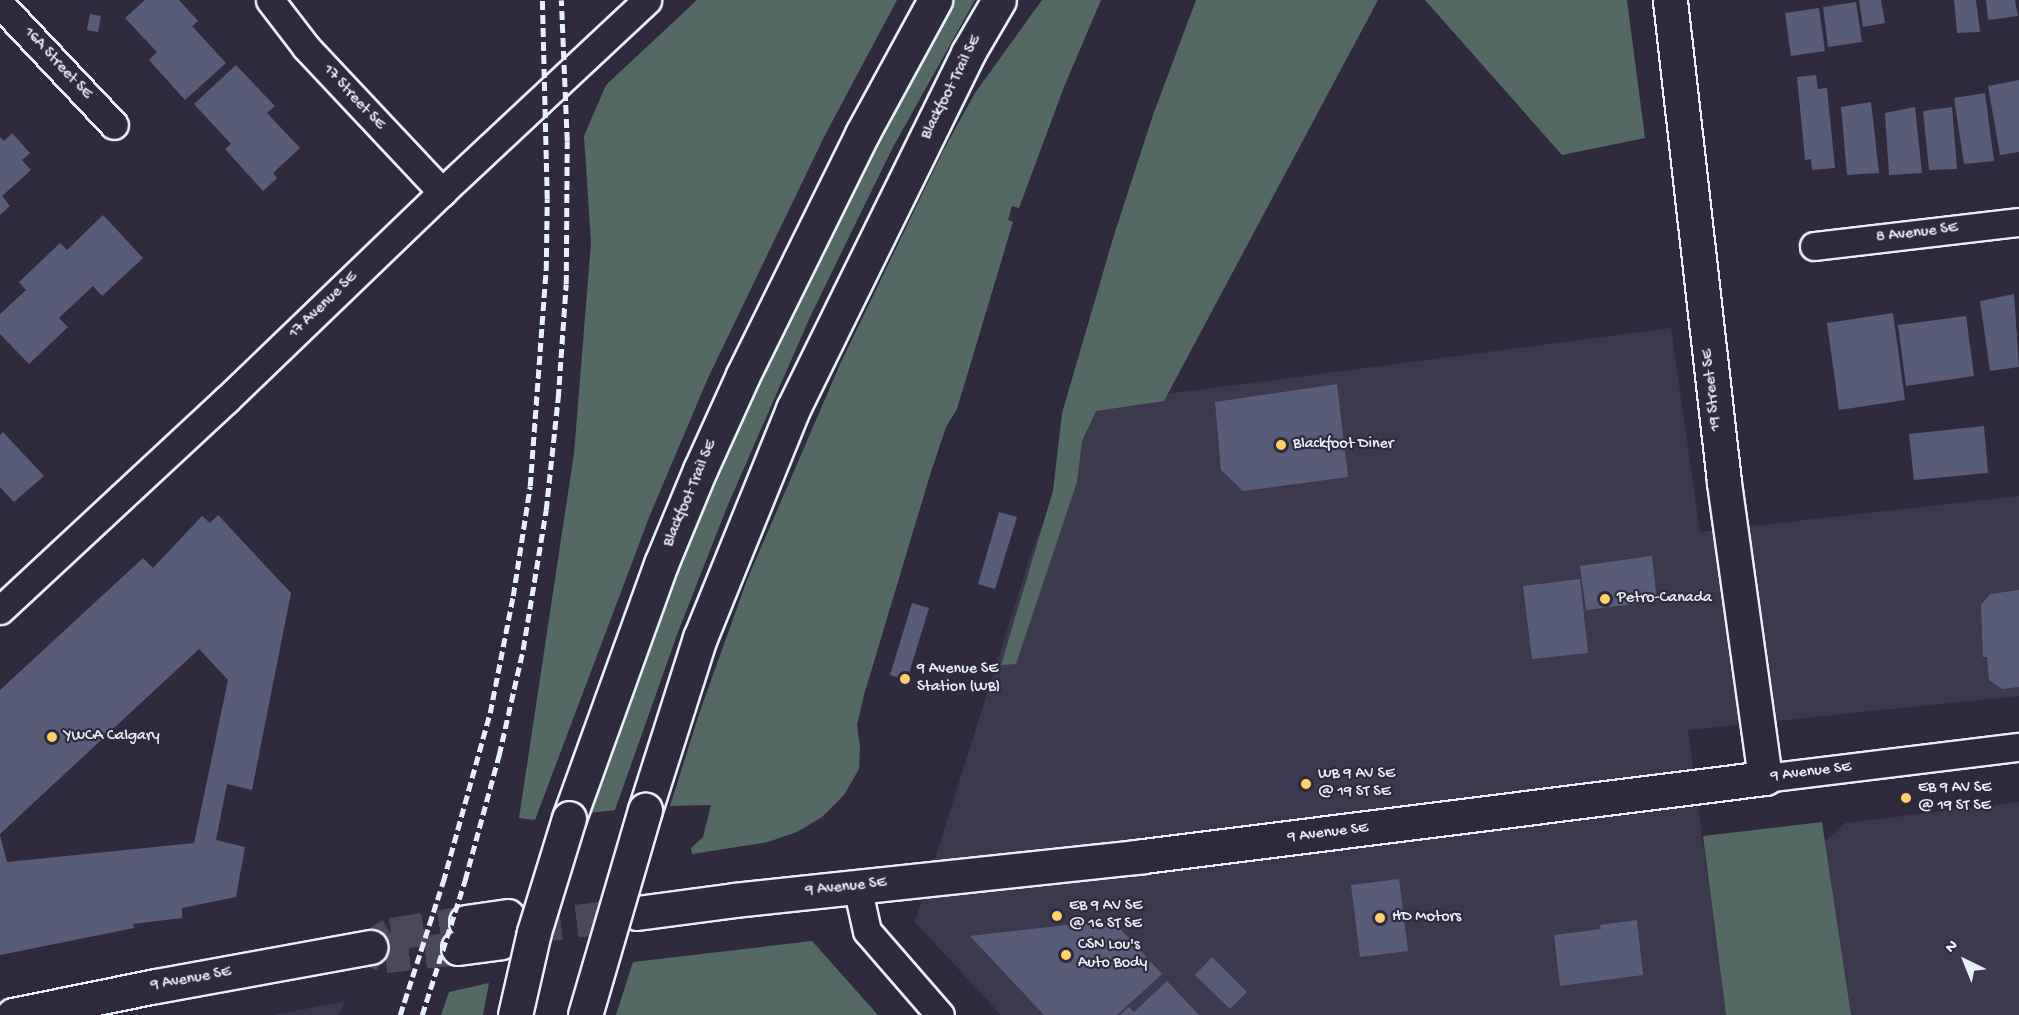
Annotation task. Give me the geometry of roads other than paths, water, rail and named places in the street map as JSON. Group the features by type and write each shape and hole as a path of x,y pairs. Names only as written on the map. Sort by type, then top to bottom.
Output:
{"main road":[{"name":"Blackfoot Trail SE","path":"515,1015 534,932 569,818 661,564 743,375 857,144 935,0"},
{"name":"Blackfoot Trail SE","path":"585,1015 645,810 700,638 793,409 968,53 999,0"},
{"name":"19 Street SE","path":"1670,0 1724,482 1766,778"},
{"name":"9 Avenue SE","path":"637,914 857,886 1144,856 1766,778"},
{"path":"462,935 505,929"},
{"name":"9 Avenue SE","path":"13,1015 370,947"}],"street":[{"name":"17 Street SE","path":"270,0 306,47 442,192"},
{"name":"17 Avenue SE","path":"0,610 226,400 442,192 647,0"},
{"name":"16A Street SE","path":"0,4 114,125"},
{"name":"8 Avenue SE","path":"1814,246 2019,222"},
{"name":"9 Avenue SE","path":"1766,778 2019,747"},
{"path":"857,886 867,931 940,1015"}],"tunnel":[{"path":"511,937 528,927 637,913"},
{"path":"458,948 385,956 370,947 391,934 466,922"}],"railway":[{"path":"400,1015 443,882 490,713 513,596 530,486 546,270 547,199 542,0"},
{"path":"422,1015 465,880 499,755 523,649 546,510 558,398 566,284 567,141 561,0"}],"place":[{"name":"Blackfoot Diner","path":"1281,445"},
{"name":"Petro-Canada","path":"1605,599"},
{"name":"9 Avenue SE Station (WB)","path":"905,679"},
{"name":"YWCA Calgary","path":"52,737"},
{"name":"WB 9 AV SE @ 19 ST SE","path":"1306,784"},
{"name":"EB 9 AV SE @ 19 ST SE","path":"1906,798"},
{"name":"EB 9 AV SE @ 16 ST SE","path":"1057,916"},
{"name":"HD Motors","path":"1380,918"},
{"name":"CSN Lou's Auto Body","path":"1066,955"}]}
